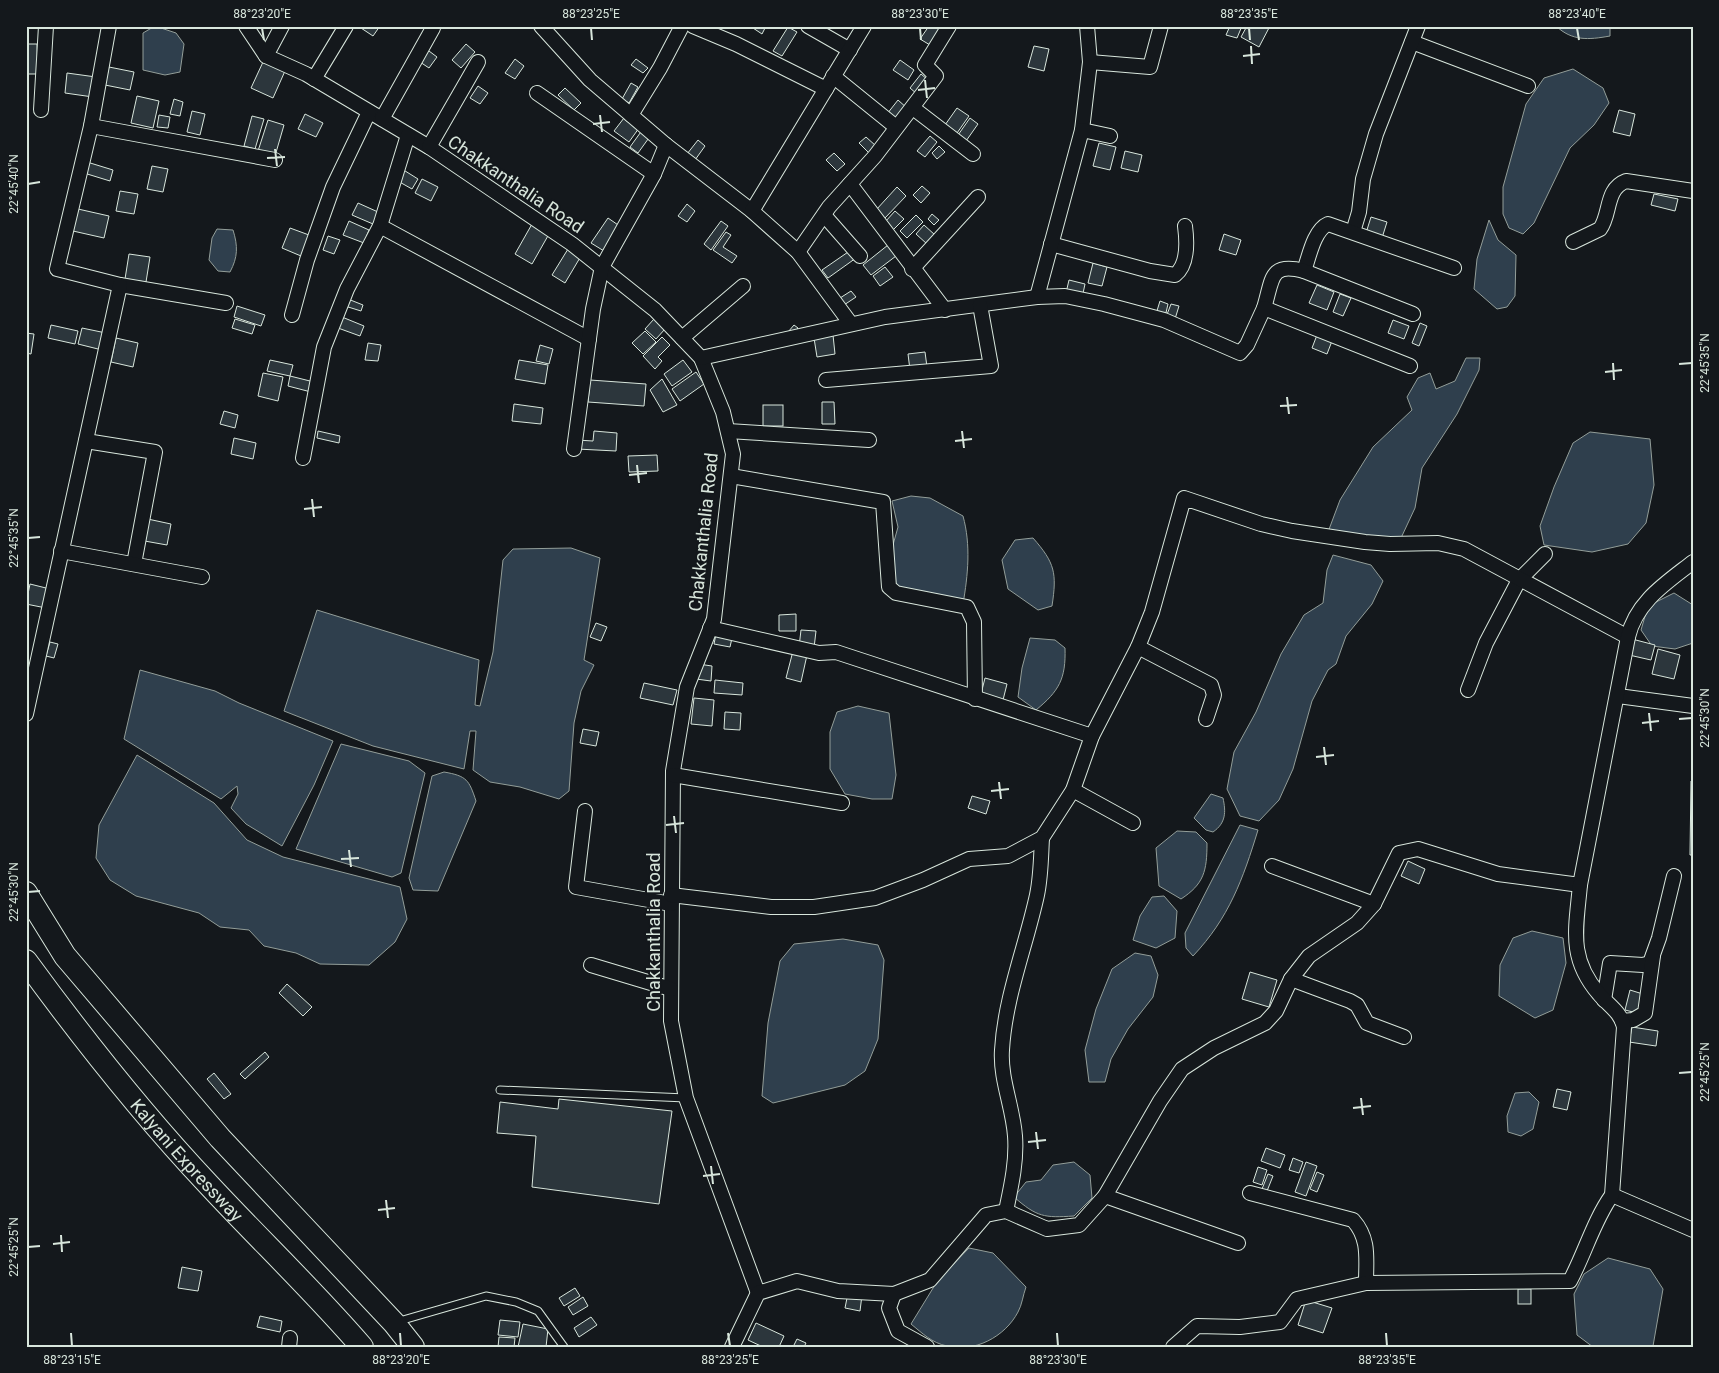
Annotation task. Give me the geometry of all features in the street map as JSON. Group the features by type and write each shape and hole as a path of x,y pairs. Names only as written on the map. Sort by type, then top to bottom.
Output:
{"highway":[{"path":"26,893 65,956 220,1138 394,1323 413,1347"},
{"name":"Kalyani Expressway","path":"26,961 127,1093 208,1184 294,1272 362,1347"}],"street":[{"path":"41,110 46,26"},
{"path":"109,26 91,126 57,269 120,285 226,303"},
{"path":"246,26 266,56 282,26"},
{"path":"314,79 346,26"},
{"path":"541,26 590,80 666,145 752,211 798,252 851,324"},
{"path":"631,115 660,68 682,26"},
{"path":"808,26 850,50"},
{"path":"752,211 864,26"},
{"path":"798,252 824,214 913,108 936,76 925,65 949,26"},
{"path":"1037,297 1082,130 1090,62 1087,26"},
{"path":"1090,62 1150,67 1161,26"},
{"path":"1353,232 1359,212 1363,178 1376,134 1418,26"},
{"path":"382,119 433,28"},
{"path":"702,28 826,89"},
{"path":"1412,42 1528,86"},
{"name":"Chakkanthalia Road","path":"266,56 314,79 429,147 572,244 654,310 701,358 724,412 733,454 714,619 687,687 673,775 671,1021 686,1098 758,1293"},
{"path":"429,147 478,62"},
{"path":"833,76 896,127"},
{"path":"537,93 654,174"},
{"path":"913,108 973,154"},
{"path":"292,314 307,260 333,187 369,112"},
{"path":"91,126 275,160"},
{"path":"1082,130 1110,136"},
{"path":"303,458 324,348 347,289 380,226 408,135"},
{"path":"574,449 589,340 602,268 654,174 666,145"},
{"path":"1573,242 1600,229 1614,188 1620,183 1626,181 1693,191"},
{"path":"850,184 912,269 945,310"},
{"path":"912,269 978,197"},
{"path":"824,214 860,256"},
{"path":"1304,271 1318,234 1324,226 1332,224 1454,268"},
{"path":"380,226 589,340"},
{"path":"1051,244 1150,271 1175,275 1180,271 1187,246 1185,226"},
{"path":"701,358 885,316 1037,297 1065,296 1164,320 1240,353 1247,344 1264,308 1276,271 1282,267 1304,271 1413,314"},
{"path":"26,714 120,285"},
{"path":"682,338 743,286"},
{"path":"826,380 991,366 980,305"},
{"path":"1264,308 1410,366"},
{"path":"728,431 869,440"},
{"path":"86,440 155,452 134,564"},
{"path":"731,476 883,502 889,587 896,592 967,607 971,613 974,622 975,699"},
{"path":"1006,1211 1013,1174 1016,1137 1003,1079 1002,1051 1006,1016 1038,892 1042,838 1073,790 1092,736 1138,647 1152,612 1184,498 1261,524 1292,531 1364,542 1390,544 1438,543 1464,549 1628,637"},
{"path":"62,551 202,577"},
{"path":"1468,690 1486,643 1519,580 1545,554"},
{"path":"1173,1347 1197,1326 1240,1327 1280,1322 1297,1299 1366,1284 1570,1281 1584,1255 1603,1208 1612,1195 1622,1021 1620,1015 1604,1000 1581,970 1575,931 1580,885 1628,637 1634,616 1656,591 1693,562"},
{"path":"710,628 819,653 836,652 1092,736"},
{"path":"1138,647 1211,685 1214,695 1206,719"},
{"path":"1618,696 1693,706"},
{"path":"673,775 842,803"},
{"path":"1073,790 1133,822"},
{"path":"585,811 576,888 671,899 771,907 823,906 875,898 923,880 969,859 1008,856 1042,838"},
{"path":"732,1347 758,1293 797,1282 838,1291 894,1294 930,1280 986,1215 1006,1211 1047,1229 1080,1225 1105,1196 1160,1101 1182,1069 1214,1048 1265,1023 1276,1011 1291,979 1309,956 1358,923 1374,904 1399,853 1408,850 1418,850 1498,874 1580,885"},
{"path":"1272,866 1374,904"},
{"path":"1622,1021 1633,1020 1644,1013 1653,956 1674,876"},
{"path":"1604,1000 1610,963 1643,965 1650,963 1653,956"},
{"path":"591,965 671,989"},
{"path":"1291,979 1350,1001 1357,1005 1367,1023 1404,1037"},
{"path":"1250,1193 1353,1220 1362,1230 1365,1238 1366,1284"},
{"path":"1612,1195 1693,1230"},
{"path":"1105,1196 1238,1243"},
{"path":"894,1294 889,1308 898,1331 927,1347"}],"lane":[{"path":"500,1090 686,1098"},
{"path":"394,1323 486,1296 516,1302 538,1311 564,1347"}],"water":[{"path":"155,26 176,33 184,44 180,72 165,75 143,70 143,33"},
{"path":"1556,26 1610,26 1610,36 1595,38 1574,37"},
{"path":"1573,69 1603,88 1609,103 1594,125 1570,148 1534,223 1523,234 1509,228 1503,214 1503,187 1526,104 1544,78"},
{"path":"1489,220 1498,240 1516,255 1515,296 1507,307 1497,309 1474,289 1477,259"},
{"path":"217,229 233,230 236,251 235,261 230,272 218,271 209,260 212,238"},
{"path":"1466,358 1480,358 1479,370 1457,414 1422,468 1415,508 1401,538 1328,532 1340,500 1373,447 1412,410 1407,397 1418,378 1430,373 1436,389 1455,381"},
{"path":"1590,432 1650,439 1654,485 1646,523 1628,544 1592,552 1544,545 1540,526 1554,487 1573,443"},
{"path":"911,496 930,498 963,516 966,527 968,560 963,604 904,592 893,580 891,552 898,527 892,501"},
{"path":"1033,538 1050,562 1054,577 1052,606 1038,610 1008,589 1002,560 1015,540"},
{"path":"571,548 600,558 584,660 594,665 581,691 574,723 569,791 559,799 520,787 490,782 473,770 476,731 470,731 464,769 373,746 284,711 317,610 479,660 475,705 480,706 493,652 503,560 513,549"},
{"path":"1333,555 1371,565 1383,581 1372,604 1346,636 1336,664 1328,670 1312,701 1293,769 1279,800 1259,821 1240,816 1227,789 1234,752 1256,712 1281,654 1304,615 1323,603 1327,570"},
{"path":"1674,593 1693,605 1693,643 1675,649 1652,646 1641,630 1648,606"},
{"path":"1030,638 1055,640 1065,648 1064,668 1060,684 1036,710 1018,697 1022,668"},
{"path":"140,670 215,691 239,703 333,741 314,785 282,846 246,824 231,808 238,794 237,786 221,799 124,739"},
{"path":"858,706 889,713 896,775 892,799 872,799 845,794 830,769 830,732 837,712"},
{"path":"341,744 409,761 425,773 401,873 392,877 296,849"},
{"path":"137,755 214,803 247,840 283,857 400,887 407,919 395,942 369,965 320,964 296,953 264,946 249,930 220,927 199,913 136,896 110,880 96,858 99,825"},
{"path":"444,772 458,775 466,780 476,801 438,891 413,890 409,878 432,776"},
{"path":"1211,794 1223,798 1225,808 1223,821 1213,832 1206,830 1194,818"},
{"path":"1240,825 1258,830 1247,865 1225,912 1206,942 1193,956 1186,948 1185,933"},
{"path":"1177,831 1196,832 1207,843 1203,876 1195,888 1181,899 1159,886 1156,848"},
{"path":"1164,896 1177,911 1175,938 1156,948 1133,940 1140,916 1152,897"},
{"path":"1532,931 1563,938 1566,963 1553,1010 1535,1018 1499,996 1500,965 1513,938"},
{"path":"843,939 878,945 884,960 878,1039 865,1071 845,1085 773,1103 762,1096 768,1023 780,961 794,944"},
{"path":"1135,953 1151,956 1158,975 1153,997 1128,1029 1111,1059 1105,1082 1089,1082 1085,1050 1096,1009 1112,969"},
{"path":"1529,1092 1539,1102 1533,1129 1521,1136 1508,1132 1507,1116 1515,1093"},
{"path":"1074,1162 1090,1175 1092,1198 1074,1216 1055,1217 1041,1215 1029,1209 1014,1197 1026,1182 1041,1180 1053,1165"},
{"path":"969,1248 993,1253 1026,1287 1018,1312 1005,1329 997,1336 978,1345 957,1348 942,1345 932,1340 911,1324 938,1280"},
{"path":"1608,1258 1650,1269 1663,1289 1653,1346 1593,1347 1577,1335 1574,1294 1584,1274"}],"building":[{"path":"358,26 380,26 373,36"},
{"path":"750,26 766,26 762,34"},
{"path":"929,26 935,26 940,30 930,45 920,39"},
{"path":"1230,26 1242,26 1237,38 1226,35"},
{"path":"1247,26 1270,26 1259,47 1241,37"},
{"path":"788,27 797,32 782,56 773,51"},
{"path":"26,44 37,44 38,74 26,74"},
{"path":"466,44 475,52 461,68 452,60"},
{"path":"1034,46 1049,49 1044,71 1028,67"},
{"path":"425,48 437,57 429,68 417,60"},
{"path":"515,59 524,66 515,79 505,73"},
{"path":"636,59 648,68 643,73 631,65"},
{"path":"900,60 914,70 908,80 893,70"},
{"path":"263,62 285,71 273,98 251,88"},
{"path":"109,67 134,72 130,90 105,85"},
{"path":"67,73 96,77 93,97 65,93"},
{"path":"921,74 928,80 917,94 910,88"},
{"path":"631,83 638,87 629,103 622,99"},
{"path":"478,86 488,93 480,104 470,98"},
{"path":"565,88 581,103 574,110 558,95"},
{"path":"137,96 159,101 153,128 131,123"},
{"path":"174,99 183,102 180,116 170,114"},
{"path":"898,100 908,109 897,122 887,114"},
{"path":"957,108 969,116 957,133 945,125"},
{"path":"1619,110 1635,114 1630,136 1613,132"},
{"path":"192,111 205,114 200,135 187,132"},
{"path":"305,114 323,123 316,137 298,129"},
{"path":"159,115 170,117 168,128 157,127"},
{"path":"252,116 264,119 255,149 244,146"},
{"path":"624,118 639,128 629,142 614,131"},
{"path":"970,118 978,124 966,141 958,135"},
{"path":"268,120 284,125 275,156 258,151"},
{"path":"643,129 651,135 638,153 630,147"},
{"path":"930,136 937,142 925,157 917,151"},
{"path":"866,137 876,146 869,153 859,143"},
{"path":"698,140 705,146 695,160 687,154"},
{"path":"1099,143 1116,147 1110,170 1093,166"},
{"path":"939,146 945,152 937,159 932,153"},
{"path":"1125,151 1142,155 1138,172 1121,168"},
{"path":"834,153 845,164 837,171 826,160"},
{"path":"87,162 113,170 110,181 84,173"},
{"path":"152,166 168,169 163,192 147,189"},
{"path":"402,169 418,179 412,189 396,180"},
{"path":"422,179 438,187 431,201 415,193"},
{"path":"922,186 930,193 921,203 913,195"},
{"path":"897,187 906,196 885,218 876,210"},
{"path":"120,191 138,194 134,214 116,211"},
{"path":"1654,194 1678,199 1675,211 1651,205"},
{"path":"358,203 378,212 373,224 352,215"},
{"path":"687,204 695,211 687,222 678,216"},
{"path":"78,209 109,216 104,238 73,231"},
{"path":"895,211 904,219 893,230 885,222"},
{"path":"932,214 939,220 934,225 928,219"},
{"path":"916,215 923,222 907,238 900,231"},
{"path":"1371,217 1387,222 1382,238 1366,233"},
{"path":"608,218 621,227 604,251 591,243"},
{"path":"349,221 369,230 364,243 343,235"},
{"path":"721,221 728,226 711,250 704,244"},
{"path":"532,224 549,234 532,264 515,254"},
{"path":"924,225 935,235 927,244 916,234"},
{"path":"290,228 309,235 301,256 282,248"},
{"path":"726,232 731,235 723,247 737,256 732,263 713,250"},
{"path":"1224,234 1241,240 1236,255 1219,250"},
{"path":"328,236 340,240 334,254 323,250"},
{"path":"888,245 896,256 871,275 863,265"},
{"path":"568,249 581,256 565,283 552,275"},
{"path":"851,250 856,258 828,278 822,270"},
{"path":"129,254 150,257 146,282 125,279"},
{"path":"1093,263 1107,267 1102,286 1088,283"},
{"path":"885,267 893,277 880,286 873,276"},
{"path":"1069,280 1085,284 1082,298 1066,293"},
{"path":"1317,285 1334,292 1327,310 1309,303"},
{"path":"851,291 856,297 844,305 840,298"},
{"path":"1340,294 1351,298 1343,316 1333,312"},
{"path":"348,299 363,305 361,311 345,306"},
{"path":"1160,301 1168,304 1165,317 1156,314"},
{"path":"1171,304 1179,306 1175,319 1166,317"},
{"path":"237,306 265,315 261,326 234,317"},
{"path":"342,317 364,326 360,336 338,328"},
{"path":"235,319 255,325 252,334 232,328"},
{"path":"654,319 665,329 656,339 645,329"},
{"path":"1393,320 1409,326 1404,339 1388,333"},
{"path":"1420,323 1427,326 1419,346 1412,343"},
{"path":"51,325 78,331 75,344 48,338"},
{"path":"794,325 798,328 792,335 788,332"},
{"path":"82,328 106,333 102,350 78,344"},
{"path":"645,331 656,342 643,354 632,343"},
{"path":"26,333 34,334 31,354 26,353"},
{"path":"833,335 835,354 817,357 814,338"},
{"path":"1317,335 1332,341 1327,354 1312,348"},
{"path":"662,337 670,345 658,357 662,361 655,369 643,356"},
{"path":"116,338 138,343 133,367 111,362"},
{"path":"368,343 381,345 378,361 365,360"},
{"path":"540,345 553,349 549,364 536,361"},
{"path":"925,352 927,367 910,370 908,354"},
{"path":"270,360 293,365 290,376 267,371"},
{"path":"519,360 548,365 545,384 515,379"},
{"path":"683,360 692,372 672,386 664,374"},
{"path":"696,372 704,384 680,401 672,389"},
{"path":"263,373 283,377 278,401 258,396"},
{"path":"290,376 314,382 311,392 288,386"},
{"path":"662,379 677,405 663,412 650,390"},
{"path":"590,380 646,384 644,406 588,402"},
{"path":"822,402 834,402 835,424 822,424"},
{"path":"514,404 543,408 541,424 512,421"},
{"path":"763,405 783,405 783,426 763,426"},
{"path":"224,411 238,415 235,428 220,424"},
{"path":"318,431 340,436 339,443 317,438"},
{"path":"594,431 617,433 616,451 577,449 577,440 593,441"},
{"path":"234,438 256,443 253,459 231,454"},
{"path":"657,455 658,471 629,472 628,456"},
{"path":"143,518 171,524 167,545 139,540"},
{"path":"30,584 50,589 46,608 26,604"},
{"path":"796,614 796,631 779,631 779,615"},
{"path":"596,623 607,627 601,641 590,637"},
{"path":"801,630 816,631 814,648 799,647"},
{"path":"716,634 732,638 730,647 714,644"},
{"path":"1632,639 1655,645 1651,660 1629,655"},
{"path":"50,642 58,644 54,658 46,656"},
{"path":"1658,649 1680,655 1674,679 1652,674"},
{"path":"793,651 807,655 801,682 786,678"},
{"path":"698,664 712,666 711,681 696,679"},
{"path":"985,678 1007,684 1003,700 981,694"},
{"path":"715,680 743,683 742,695 714,693"},
{"path":"644,683 677,690 673,705 640,698"},
{"path":"694,698 714,700 712,726 691,724"},
{"path":"725,712 741,713 740,730 724,729"},
{"path":"583,729 599,732 596,746 580,743"},
{"path":"1691,781 1693,781 1693,855 1690,855"},
{"path":"972,796 990,801 986,814 968,808"},
{"path":"1408,861 1425,869 1419,884 1401,876"},
{"path":"1250,972 1277,980 1269,1007 1242,999"},
{"path":"287,984 312,1007 303,1016 279,993"},
{"path":"1630,990 1646,995 1641,1014 1625,1010"},
{"path":"1632,1027 1658,1031 1656,1046 1629,1042"},
{"path":"265,1052 269,1057 245,1079 240,1074"},
{"path":"214,1073 231,1094 224,1099 207,1079"},
{"path":"1557,1089 1571,1092 1567,1110 1553,1107"},
{"path":"559,1099 672,1111 659,1204 532,1187 536,1136 497,1133 500,1102 558,1109"},
{"path":"1266,1148 1285,1155 1280,1168 1261,1161"},
{"path":"1293,1158 1303,1162 1299,1173 1289,1170"},
{"path":"1306,1162 1317,1166 1306,1196 1295,1192"},
{"path":"1258,1167 1267,1170 1262,1185 1253,1182"},
{"path":"1317,1172 1324,1175 1317,1192 1310,1189"},
{"path":"1268,1174 1273,1176 1267,1191 1262,1189"},
{"path":"182,1267 202,1271 198,1291 178,1288"},
{"path":"575,1288 580,1296 564,1306 559,1298"},
{"path":"1518,1289 1531,1289 1531,1304 1518,1304"},
{"path":"848,1293 862,1295 860,1311 845,1308"},
{"path":"583,1297 588,1306 573,1315 568,1307"},
{"path":"1306,1300 1332,1308 1323,1333 1298,1325"},
{"path":"260,1316 282,1321 280,1332 257,1327"},
{"path":"591,1317 597,1325 579,1337 574,1328"},
{"path":"500,1320 520,1322 518,1337 498,1335"},
{"path":"756,1323 784,1336 779,1347 763,1347 748,1340"},
{"path":"523,1324 548,1329 546,1347 518,1347"},
{"path":"499,1337 515,1338 514,1347 498,1347"},
{"path":"797,1339 806,1343 804,1347 793,1347"}]}
